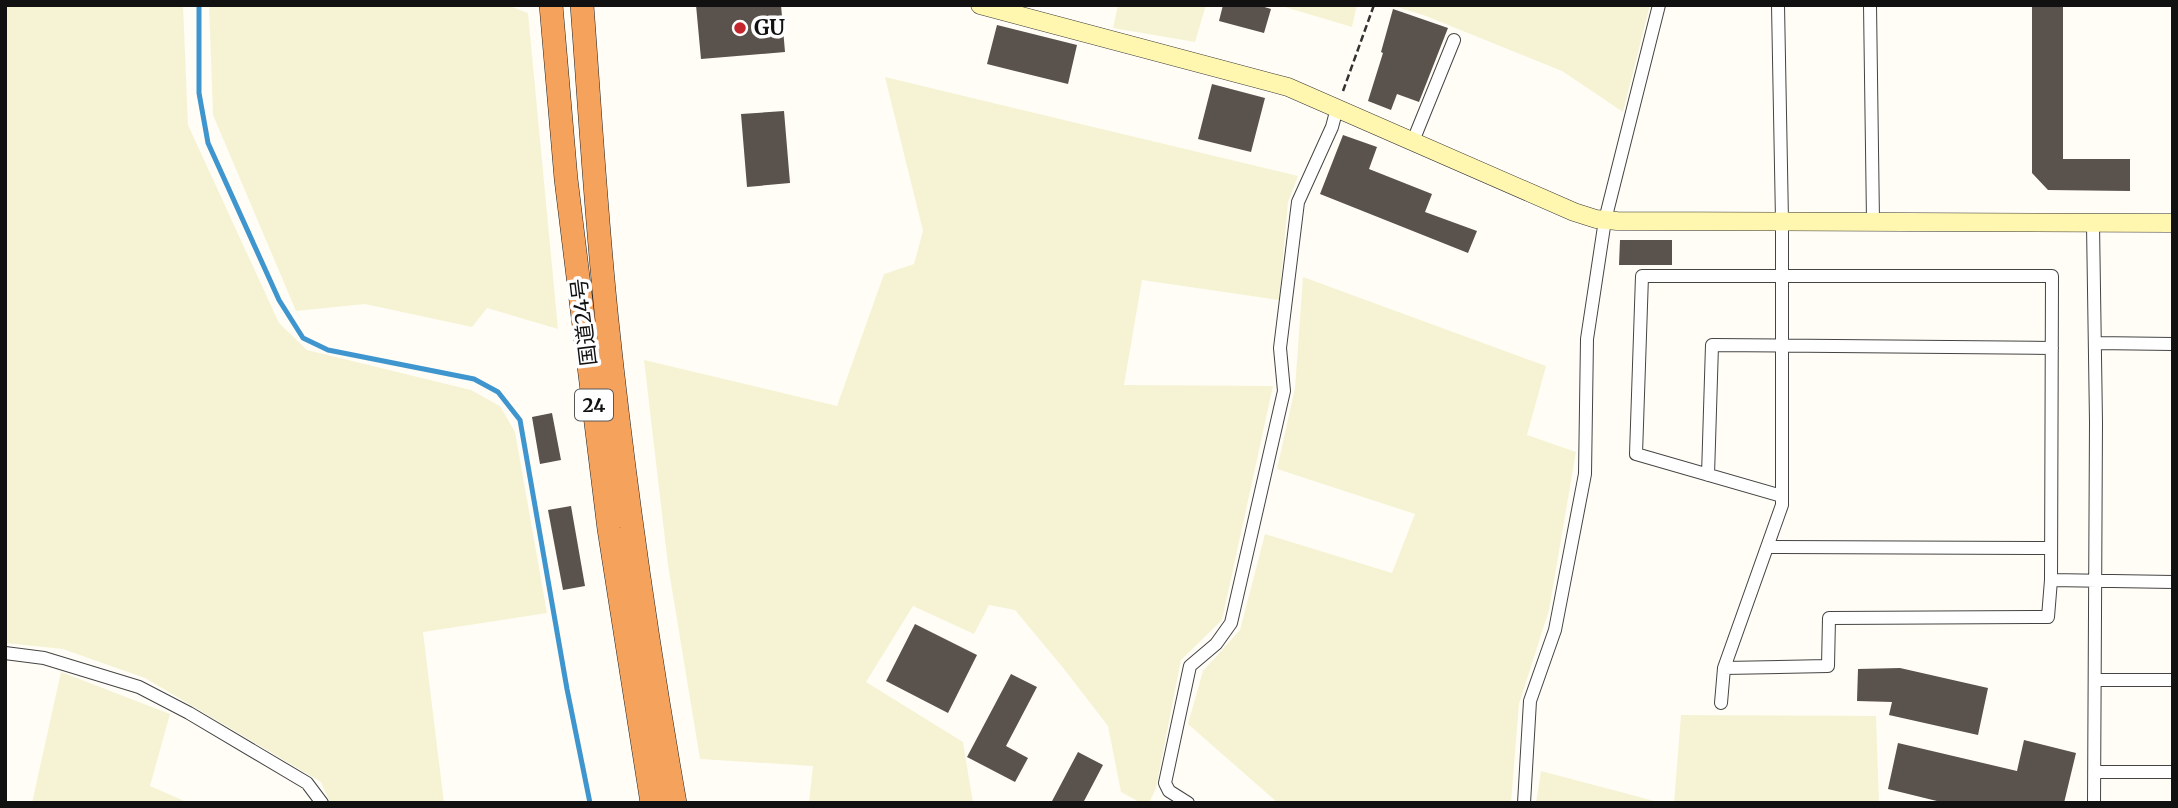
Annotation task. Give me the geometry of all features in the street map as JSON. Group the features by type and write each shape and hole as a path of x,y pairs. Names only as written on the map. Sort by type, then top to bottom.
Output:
{"highway":[{"name":"国道24号","path":"551,5 566,179 609,529 652,803"},
{"name":"国道24号","path":"582,5 607,319 626,492 654,684 675,803"}],"street":[{"path":"980,5 1288,87 1574,212 1605,220 2173,223"},
{"path":"1524,803 1530,701 1555,630 1585,474 1587,339 1605,220 1659,5"},
{"path":"1721,703 1724,668 1782,505 1783,221 1778,5"},
{"path":"1870,5 1873,220"},
{"path":"1413,141 1454,40"},
{"path":"1188,803 1169,791 1165,783 1176,725 1190,666 1216,644 1231,623 1284,391 1280,348 1298,202 1332,127 1337,108"},
{"path":"2093,224 2094,803"},
{"path":"1724,668 1828,666 1829,618 2048,617 2051,580 2052,276 1642,276 1636,454 1782,496"},
{"path":"2095,343 2173,344"},
{"path":"1708,475 1712,345 2052,348"},
{"path":"1767,547 2051,548"},
{"path":"2051,580 2173,582"},
{"path":"5,653 44,658 139,687 190,713 307,783 322,803"},
{"path":"2095,680 2173,680"},
{"path":"2094,772 2173,772"}],"path":[{"path":"1337,108 1374,5"}],"shaded area":[{"path":"5,5 183,5 188,125 279,323 307,350 471,390 500,406 515,432 547,613 423,632 444,803 330,803 321,782 145,678 63,649 5,643"},
{"path":"209,5 507,5 528,13 558,329 487,308 472,327 365,304 296,311 213,115"},
{"path":"1118,5 1206,5 1195,42 1113,28"},
{"path":"1278,5 1357,5 1352,27"},
{"path":"1391,5 1650,5 1623,112 1562,71 1426,16"},
{"path":"885,77 1298,176 1288,202 1279,300 1142,280 1124,385 1273,386 1222,620 1181,660 1156,788 1149,803 1141,803 1121,792 1108,726 1064,669 1015,610 989,605 974,634 913,606 866,682 963,742 973,803 809,803 813,766 700,759 668,565 644,360 837,406 884,274 914,264 923,231"},
{"path":"1303,277 1546,366 1527,435 1576,452 1549,610 1519,704 1511,803 1278,803 1188,724 1203,671 1240,630 1265,534 1392,573 1415,514 1277,469 1295,388"},
{"path":"61,672 170,714 150,786 189,803 32,803"},
{"path":"1681,715 1876,716 1879,803 1674,803"},
{"path":"1541,771 1662,803 1536,803"}],"building":[{"name":"GU","path":"696,5 781,5 785,52 701,59"},
{"path":"1223,5 1258,5 1271,9 1264,33 1219,21"},
{"path":"2032,5 2063,5 2063,159 2130,159 2130,191 2048,190 2032,173"},
{"path":"1393,9 1448,28 1419,102 1397,94 1391,110 1368,101"},
{"path":"997,25 1077,45 1068,84 987,64"},
{"path":"1212,84 1265,98 1251,152 1198,139"},
{"path":"784,111 790,183 747,187 741,114"},
{"path":"1343,135 1377,147 1369,169 1432,194 1425,212 1477,231 1468,253 1320,194"},
{"path":"1620,240 1672,240 1672,265 1619,265"},
{"path":"552,413 561,460 540,464 532,417"},
{"path":"571,506 585,586 563,590 548,510"},
{"path":"915,624 977,655 948,713 886,681"},
{"path":"1900,668 1988,688 1978,735 1889,715 1892,702 1857,701 1858,669"},
{"path":"1011,674 1037,687 1006,746 1028,758 1015,782 967,757"},
{"path":"2024,740 2076,753 2064,803 1945,803 1888,789 1898,743 2017,771"},
{"path":"1078,752 1103,765 1083,803 1051,803"}],"waterway":[{"path":"199,5 199,93 208,143 279,300 303,338 328,350 474,379 498,392 520,420 567,689 590,803"}],"place":[{"name":"GU","path":"740,28"}]}
